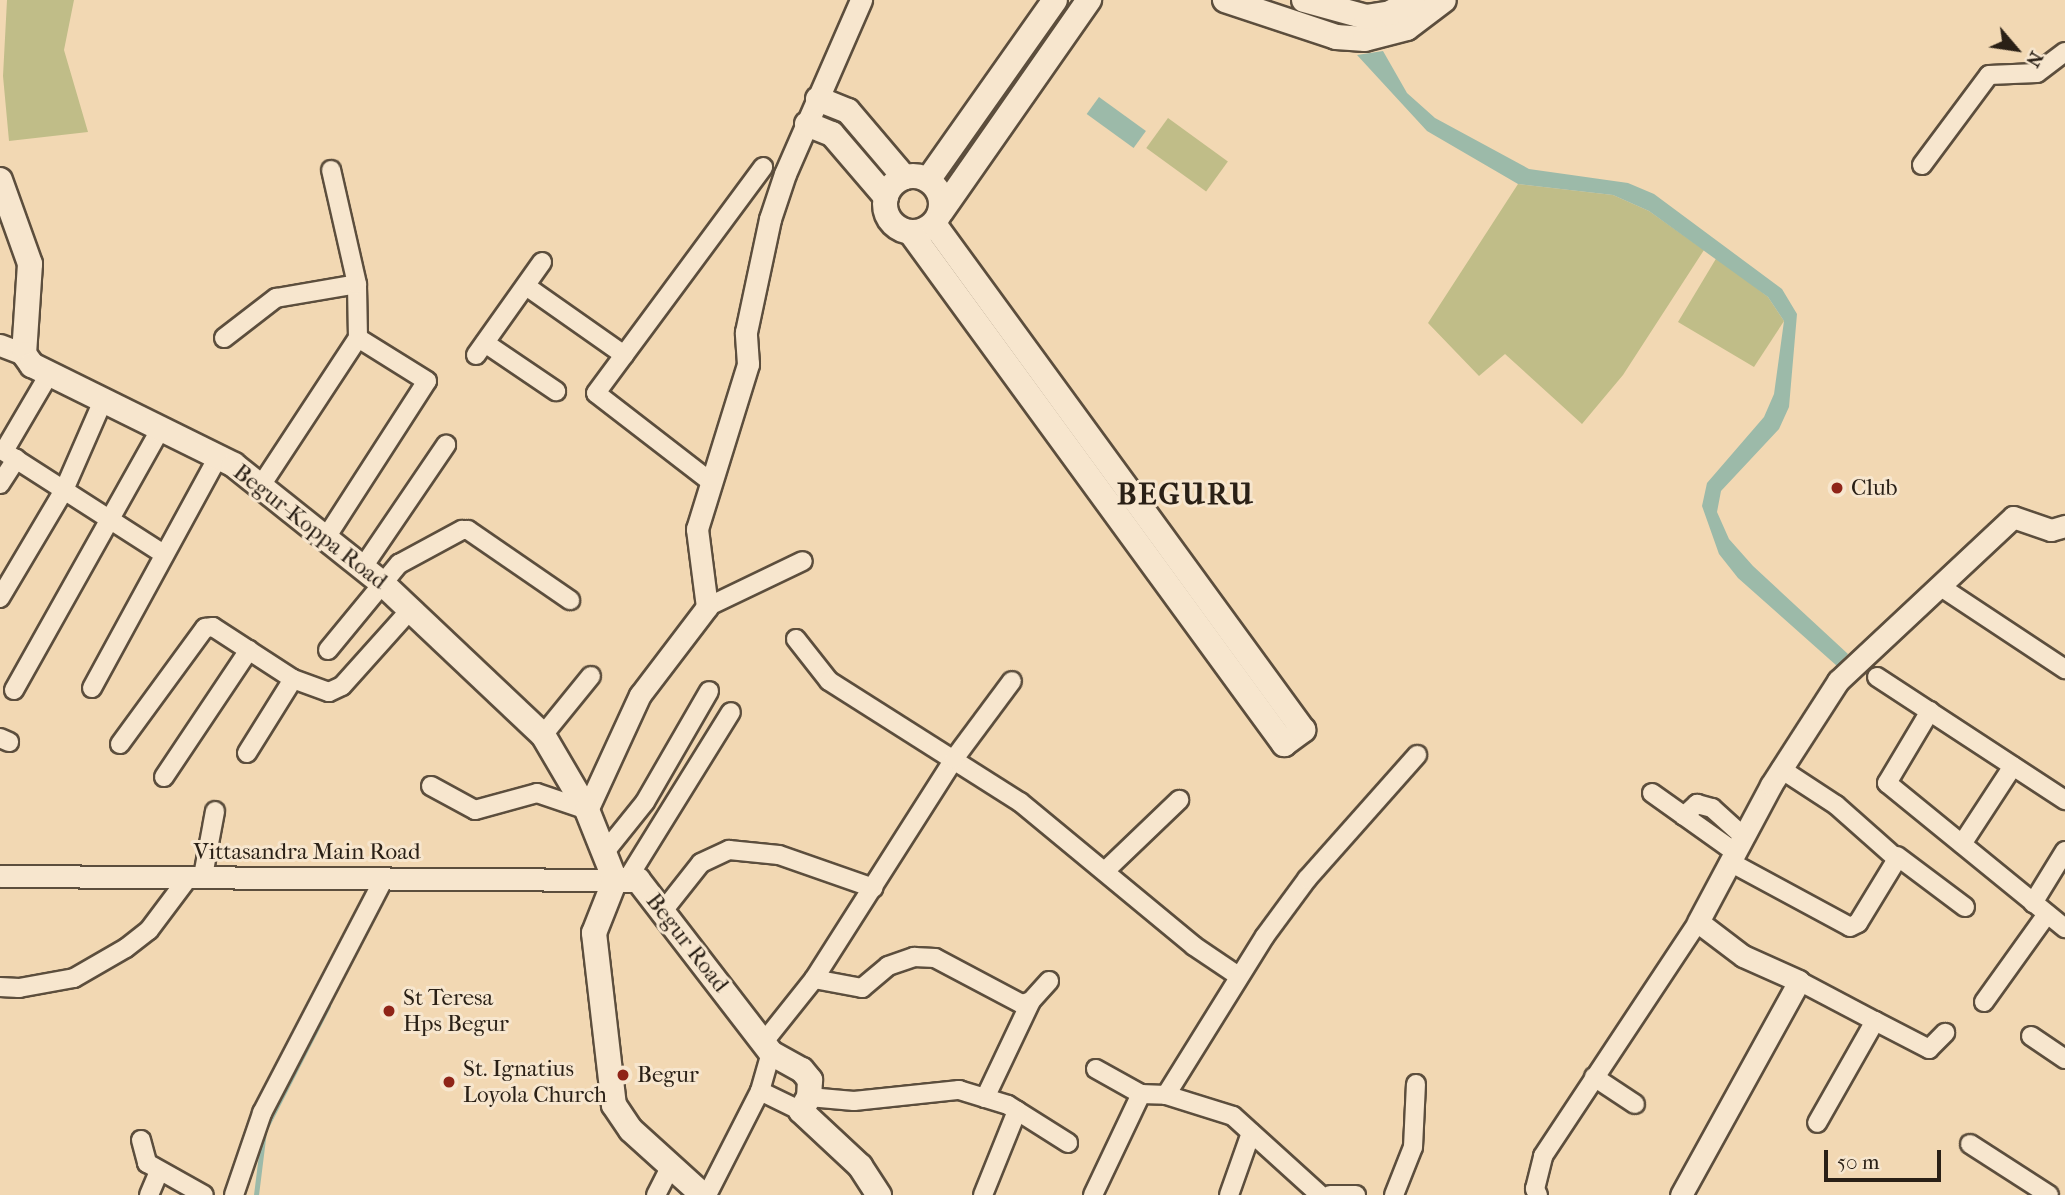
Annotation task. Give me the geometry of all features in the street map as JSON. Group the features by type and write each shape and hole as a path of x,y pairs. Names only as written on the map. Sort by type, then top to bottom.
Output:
{"main road":[{"path":"886,197 916,179 1055,0"},
{"path":"929,223 1089,0"},
{"path":"1225,0 1336,37 1365,39 1407,28 1444,0"},
{"path":"1304,0 1366,17 1390,12 1412,0"},
{"path":"818,99 848,111 916,179 940,193 929,223"},
{"path":"807,124 832,134 886,197 890,221 929,223"},
{"path":"0,180 6,217 30,264 24,354"},
{"path":"929,223 1303,730 1284,744 929,223"},
{"name":"Begur-Koppa Road","path":"24,354 48,376 218,457 262,485 373,575 544,735 587,810 604,853 621,879"},
{"name":"Begur Road","path":"705,1195 631,1130 614,1105 594,933 621,879 638,880 767,1048 802,1070 810,1080 805,1104 860,1166 879,1195"}],"street":[{"path":"707,607 697,529 748,364 746,332 770,219 807,124 861,0"},
{"path":"1922,165 1989,75 2037,73 2065,52"},
{"path":"711,482 596,393 763,167"},
{"path":"262,485 358,338 357,284 331,170"},
{"path":"542,262 481,349 556,391"},
{"path":"224,338 276,298 357,284"},
{"path":"526,286 624,355"},
{"path":"327,536 427,381 358,338"},
{"path":"0,345 24,354"},
{"path":"0,484 7,453 48,376"},
{"path":"0,598 64,490 102,403"},
{"path":"14,690 112,521 160,430"},
{"path":"328,650 446,445"},
{"path":"7,453 162,553"},
{"path":"92,688 162,553 218,457"},
{"path":"1538,1195 1535,1189 1543,1156 1698,922 1781,769 1838,681 2013,517 2050,530 2065,526"},
{"path":"373,575 398,564 439,539 468,530 570,600"},
{"path":"431,786 475,810 537,793 587,810 640,695 707,607 803,561"},
{"path":"1941,587 2065,669"},
{"path":"120,744 205,628 213,627 293,680 322,691 336,690 411,609"},
{"path":"796,639 829,681 1020,802 1194,946 1237,975"},
{"path":"164,777 249,650"},
{"path":"544,735 592,676"},
{"path":"1877,677 2065,800"},
{"path":"247,753 293,680"},
{"path":"705,1195 760,1091 767,1048 954,759 1012,681"},
{"path":"604,853 645,803 709,691"},
{"path":"1930,711 1887,783 2065,928"},
{"path":"621,879 732,712"},
{"path":"1166,1095 1237,975 1307,879 1418,755"},
{"path":"1962,844 2013,766"},
{"path":"1781,769 1965,907"},
{"path":"1652,793 1684,816 1697,804 1713,808 1736,850 1850,927 1858,923 1897,856"},
{"path":"1105,871 1180,800"},
{"path":"0,987 74,978 126,948 149,930 195,877 215,811"},
{"path":"663,911 701,863 729,850 779,855 873,888"},
{"path":"1984,1002 2040,908 2065,851"},
{"name":"Vittasandra Main Road","path":"0,876 621,879"},
{"path":"234,1195 262,1113 384,879"},
{"path":"1698,922 1743,956 1799,981 1929,1049 1945,1033"},
{"path":"814,979 862,989 888,966 914,957 935,958 1022,1004 1031,1001"},
{"path":"985,1098 1031,1001 1049,981"},
{"path":"1681,1195 1799,981"},
{"path":"1817,1123 1875,1021"},
{"path":"2031,1036 2065,1059"},
{"path":"1096,1069 1141,1094 1166,1095 1223,1110 1320,1195"},
{"path":"1594,1077 1635,1104"},
{"path":"1394,1195 1412,1147 1416,1084"},
{"path":"760,1091 805,1104 959,1090 1017,1111 1068,1143"},
{"path":"1093,1195 1141,1094"},
{"path":"983,1195 1017,1111"},
{"path":"1229,1195 1251,1133"},
{"path":"141,1140 143,1159 159,1171 205,1195"},
{"path":"1970,1144 2049,1195"},
{"path":"656,1195 671,1166"},
{"path":"149,1195 159,1171"},
{"path":"1330,1195 1356,1195"}],"shaded area":[{"path":"7,0 74,0 64,50 88,132 9,141 3,76"},
{"path":"1383,51 1407,93 1435,118 1529,169 1628,183 1654,194 1782,289 1797,314 1789,407 1779,429 1721,491 1717,512 1729,539 1753,566 1848,654 1837,666 1738,578 1719,554 1702,506 1707,483 1764,417 1774,394 1784,321 1768,297 1649,211 1613,195 1518,184 1427,131 1357,55"},
{"path":"1099,97 1146,131 1134,148 1087,114"},
{"path":"1168,118 1228,161 1206,191 1146,148"},
{"path":"1518,184 1613,195 1649,211 1704,250 1623,375 1582,424 1505,354 1479,376 1428,323"},
{"path":"1717,257 1768,297 1784,321 1754,367 1678,322"}],"waterway":[{"path":"256,1195 264,1131 328,1006"}],"place":[{"name":"Club","path":"1837,488"},
{"name":"St Teresa Hps Begur","path":"389,1011"},
{"name":"Begur","path":"623,1075"},
{"name":"St. Ignatius Loyola Church","path":"449,1082"}],"district":[{"name":"BEGURU","path":"1186,495"}]}
